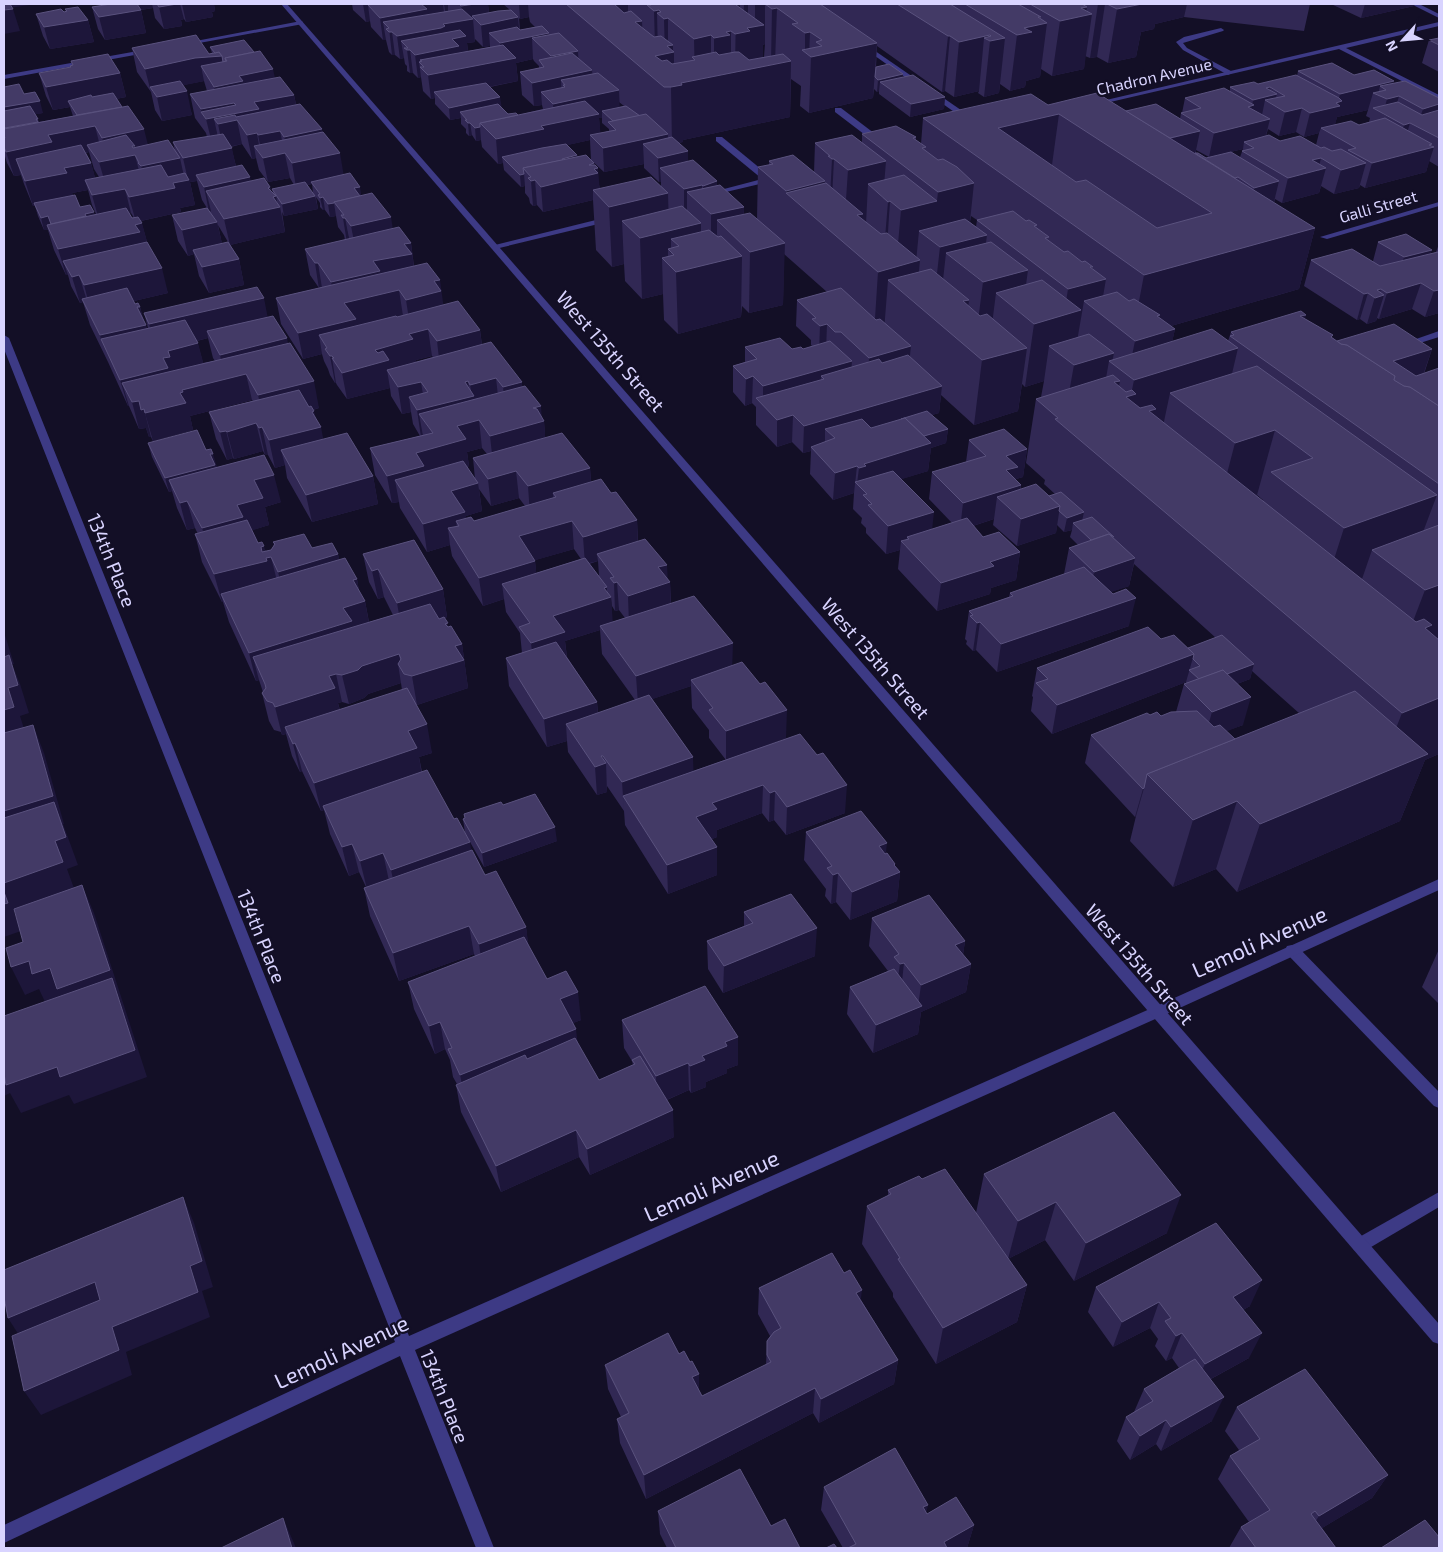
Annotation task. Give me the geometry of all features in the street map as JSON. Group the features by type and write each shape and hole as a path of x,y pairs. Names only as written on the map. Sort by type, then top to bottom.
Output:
{"street":[{"name":"West 135th Street","path":"284,4 1439,1336"},
{"path":"1414,4 1439,16"},
{"path":"176,46 300,23"},
{"name":"Chadron Avenue","path":"1087,105 1439,24"},
{"path":"1221,30 1186,38 1179,42 1185,49 1228,73"},
{"path":"858,42 976,124"},
{"path":"1340,47 1439,98"},
{"path":"4,77 157,49"},
{"path":"838,110 884,145"},
{"path":"719,139 772,182"},
{"path":"703,195 772,182 787,175"},
{"name":"Galli Street","path":"1324,237 1439,204"},
{"path":"495,246 618,216"},
{"path":"1401,346 1439,334"},
{"name":"134th Place","path":"4,338 485,1548"},
{"name":"Lemoli Avenue","path":"4,1534 404,1346 1157,1012 1439,884"},
{"path":"1292,950 1439,1102"},
{"path":"1360,1246 1439,1199"}],"building":[{"path":"4,4 10,4 13,9 4,10"},
{"path":"111,4 137,4 141,10 99,17 92,7"},
{"path":"157,4 177,4 159,7"},
{"path":"421,4 427,9 380,18 368,5"},
{"path":"459,4 475,4 461,6"},
{"path":"566,4 614,4 624,13 631,11 642,21 635,22 654,37 661,36 673,45 667,46 674,52 655,56 662,61 667,60 672,64 695,60 692,57 716,52 719,55 739,52 749,60 783,54 791,61 681,83 682,85 664,87"},
{"path":"740,4 736,5 764,25 747,28 750,31 735,34 731,31 726,32 730,35 714,38 711,35 694,39 668,18 664,19 657,13 661,12 659,10 654,11 647,5"},
{"path":"765,4 820,4 877,43 811,57 802,50 822,46 816,42 822,40 810,32 805,33 792,24 798,23 777,8 772,9"},
{"path":"897,4 950,4 1005,38 990,41 984,38 990,35 959,42"},
{"path":"965,4 1018,4 1041,17 1038,17 1047,23 1024,28 1032,32 1017,35"},
{"path":"1030,4 1082,4 1087,7 1081,8 1092,14 1060,21"},
{"path":"1107,4 1142,4 1117,9"},
{"path":"78,7 88,20 44,27 36,14 61,9 64,12 67,11 65,9"},
{"path":"462,9 473,19 443,24 445,26 441,28 397,36 386,29 389,28 383,22"},
{"path":"511,10 518,17 481,25 472,16 498,11"},
{"path":"542,26 549,33 500,43 489,33 517,27 520,30"},
{"path":"460,30 466,36 452,39 459,46 415,55 410,50 404,48 408,48 401,41"},
{"path":"559,33 578,51 551,56 532,38"},
{"path":"196,35 209,54 219,52 222,56 195,58 145,69 132,48"},
{"path":"1439,38 1439,45 1429,40"},
{"path":"244,40 254,52 225,58 226,61 223,62 219,52 215,53 210,47"},
{"path":"503,45 516,58 428,75 420,67 424,67 419,62 422,61 420,60"},
{"path":"260,51 273,69 239,76 243,81 214,87 201,66 227,61 225,58"},
{"path":"572,53 592,70 532,83 520,72 544,67 539,60"},
{"path":"108,54 120,73 46,87 39,73 71,67 73,65 71,61"},
{"path":"1332,63 1354,75 1374,70 1394,81 1340,94 1298,71"},
{"path":"889,64 903,74 878,80 875,77 876,67"},
{"path":"598,73 619,90 553,104 541,92 565,87 561,80"},
{"path":"913,75 945,97 911,104 880,82"},
{"path":"1296,75 1339,98 1342,101 1336,103 1340,106 1310,113 1302,108 1285,112 1265,100 1285,96 1270,87 1266,88 1277,94 1253,100 1230,87 1254,82 1258,84"},
{"path":"280,77 294,95 254,102 259,109 206,119 201,112 236,105 234,103 201,109 190,94"},
{"path":"180,81 187,91 157,97 150,87"},
{"path":"1405,81 1439,98 1439,104 1423,109 1399,96 1387,99 1373,93 1386,90 1380,86"},
{"path":"486,83 500,97 449,108 434,92"},
{"path":"19,84 24,94 35,92 40,101 4,107 4,87"},
{"path":"1224,88 1254,105 1248,107 1270,119 1214,133 1181,113 1201,108 1185,98"},
{"path":"113,93 122,107 77,115 68,101 91,95 92,97"},
{"path":"1097,93 1315,228 1144,275 923,118 1031,94 1048,105","holes":["1059,114 1212,213 1157,228 1086,180 1076,182 998,128"]},
{"path":"585,101 599,114 541,126 544,129 496,139 480,123"},
{"path":"1398,102 1422,115 1439,110 1439,138 1410,123 1404,125 1373,108"},
{"path":"300,104 322,129 284,137 280,131 247,135 237,120 218,124 214,119 235,115 236,117"},
{"path":"498,104 508,114 516,113 518,115 480,123 480,127 475,128 465,120 467,120 460,112"},
{"path":"1156,104 1200,131 1170,138 1126,111"},
{"path":"30,106 38,122 5,128 4,111"},
{"path":"128,106 144,129 102,138 95,126 48,135 52,142 6,152 4,147 4,129"},
{"path":"626,106 640,116 613,121 602,111"},
{"path":"646,114 668,134 603,148 590,135 616,130 608,122"},
{"path":"1385,118 1432,144 1429,145 1434,147 1372,163 1348,150 1356,148 1321,128 1351,121 1359,125"},
{"path":"896,126 916,137 913,138 926,147 922,148 938,160 943,159 957,167 974,183 938,192 862,134"},
{"path":"323,132 340,153 292,163 285,153 263,158 254,146"},
{"path":"223,134 232,148 183,158 173,142"},
{"path":"126,135 135,146 132,146 133,148 168,140 180,158 141,166 135,155 99,162 87,145"},
{"path":"852,135 886,161 848,170 828,156 830,156 815,143"},
{"path":"1269,135 1280,141 1300,136 1321,148 1324,147 1332,151 1341,149 1366,163 1341,170 1321,158 1312,160 1326,168 1288,178 1242,151 1254,148 1244,142"},
{"path":"672,137 688,151 658,158 643,144"},
{"path":"566,144 577,155 563,160 523,168 524,174 520,175 502,157 542,148"},
{"path":"81,145 91,163 64,168 67,173 25,181 16,159"},
{"path":"1231,152 1279,181 1254,188 1195,153 1206,158"},
{"path":"586,155 594,163 589,165 595,165 598,168 594,169 598,173 541,187 535,180 531,181 528,178 531,177 523,168"},
{"path":"793,155 825,181 786,191 758,167 773,164 769,161"},
{"path":"693,160 717,181 703,186 684,189 660,168"},
{"path":"161,165 168,177 185,173 189,180 173,183 175,188 129,197 125,189 92,195 85,180"},
{"path":"242,165 250,177 204,187 196,175"},
{"path":"350,173 360,187 354,188 360,196 334,203 328,204 323,197 320,198 318,195 320,194 311,182"},
{"path":"904,175 937,201 901,210 890,201 888,202 868,184"},
{"path":"651,177 668,193 609,207 593,190"},
{"path":"264,178 270,187 268,188 276,196 273,197 280,207 224,219 206,191"},
{"path":"305,182 315,196 282,204 272,189"},
{"path":"826,183 863,214 857,215 881,234 887,233 920,260 878,272 786,193"},
{"path":"720,185 744,207 711,214 687,192"},
{"path":"372,193 391,217 351,226 343,218 341,215 344,215 334,202"},
{"path":"75,195 80,207 90,205 94,212 85,214 86,216 51,224 48,216 41,218 34,203"},
{"path":"682,206 701,223 640,238 622,221"},
{"path":"126,208 132,218 138,217 142,223 135,225 140,232 58,249 47,225"},
{"path":"207,208 217,222 182,230 172,215"},
{"path":"1013,211 1026,221 1029,220 1037,225 1034,226 1049,237 1045,238 1064,252 1068,251 1082,262 1085,261 1106,279 1068,289 977,220"},
{"path":"750,213 785,243 750,252 717,220"},
{"path":"965,219 987,235 940,247 919,231"},
{"path":"399,227 411,243 404,244 412,254 373,261 380,271 331,282 318,263 315,263 305,249"},
{"path":"709,230 718,237 721,236 742,256 676,272 662,258 674,255 668,249 679,246 671,239"},
{"path":"1406,234 1432,250 1404,257 1378,242"},
{"path":"147,242 162,268 84,285 79,275 72,277 63,261"},
{"path":"228,242 239,259 202,267 193,250"},
{"path":"991,242 1028,270 983,282 946,253"},
{"path":"1352,249 1380,266 1438,252 1439,290 1434,291 1421,283 1387,293 1381,289 1377,290 1384,295 1375,298 1368,293 1364,294 1311,260"},
{"path":"427,263 440,280 434,281 441,291 406,300 399,290 344,303 356,319 298,333 276,298"},
{"path":"931,269 969,300 963,301 980,316 987,314 1027,348 982,360 888,280"},
{"path":"1042,280 1081,310 1034,324 996,293"},
{"path":"257,287 264,298 149,324 144,313"},
{"path":"127,288 135,304 138,303 140,307 137,307 146,325 100,335 82,299"},
{"path":"841,288 876,320 880,319 911,346 869,358 841,332 835,332 827,324 820,326 812,319 816,318 797,300"},
{"path":"1117,292 1129,301 1134,299 1160,315 1157,316 1175,329 1135,341 1084,301"},
{"path":"458,301 480,330 437,341 428,329 409,334 413,339 375,350 378,353 383,351 389,360 342,373 332,358 334,358 325,349 327,348 319,335 397,317"},
{"path":"1301,311 1306,315 1300,316 1333,335 1331,337 1341,344 1347,345 1395,376 1394,380 1410,387 1439,406 1439,484 1230,336 1234,335 1231,332"},
{"path":"273,316 287,338 220,355 207,331"},
{"path":"185,320 198,343 168,351 170,357 163,358 168,368 120,380 101,339"},
{"path":"1394,324 1432,349 1393,361 1416,376 1439,368 1439,406 1410,387 1394,380 1395,376 1347,345 1337,341"},
{"path":"1212,329 1238,348 1134,380 1109,361"},
{"path":"1089,334 1114,353 1074,365 1049,346"},
{"path":"780,338 792,349 801,347 803,349 830,341 852,361 763,386 753,376 746,379 733,366 757,359 745,347"},
{"path":"491,342 522,382 503,387 496,378 470,385 468,381 465,382 474,396 417,410 409,397 428,392 421,382 398,387 387,370"},
{"path":"290,343 314,381 258,395 246,374 182,390 183,392 180,393 186,403 145,413 144,409 141,410 139,401 132,402 122,383"},
{"path":"908,355 942,386 804,426 793,415 777,420 756,398 824,379 821,376 879,359 882,363"},
{"path":"1257,366 1437,495 1344,528 1271,472 1313,458 1275,430 1235,443 1170,393"},
{"path":"1113,375 1120,381 1114,382 1126,392 1132,390 1136,394 1126,397 1140,408 1152,405 1156,409 1149,411 1416,622 1424,619 1432,625 1425,628 1439,640 1439,698 1402,713 1055,419 1058,418 1036,399"},
{"path":"525,386 541,406 533,408 537,409 544,421 490,436 479,420 457,426 466,439 416,453 424,466 387,476 370,448 433,433 419,414"},
{"path":"299,390 309,407 311,406 314,411 312,412 321,427 269,440 262,427 259,428 256,423 227,432 220,432 209,412"},
{"path":"927,411 948,429 924,436 905,418 901,419"},
{"path":"905,418 931,443 864,464 866,466 859,468 857,466 835,473 811,447 835,438 825,429 862,419 871,428"},
{"path":"1004,429 1027,449 1006,456 1018,467 1006,470 1021,485 963,503 932,472 986,456 969,440"},
{"path":"197,430 206,450 211,449 213,454 210,454 215,465 165,478 148,443"},
{"path":"347,433 373,476 306,495 281,450"},
{"path":"562,433 590,468 528,486 516,471 488,479 473,458"},
{"path":"264,455 274,475 254,480 263,498 237,505 243,517 202,528 187,501 180,503 169,480"},
{"path":"463,461 478,483 451,491 465,512 423,524 395,480"},
{"path":"893,471 934,512 888,526 868,505 872,504 863,495 867,494 855,482"},
{"path":"601,479 611,493 616,492 637,520 583,537 572,521 519,536 535,561 479,578 448,528 459,526 456,521 471,517 474,521 556,497 553,493"},
{"path":"1036,484 1060,506 1021,519 997,497"},
{"path":"1061,492 1084,512 1067,518 1059,511 1060,506 1049,496"},
{"path":"1092,517 1114,537 1109,534 1091,540 1073,523"},
{"path":"967,518 983,537 999,532 1020,552 990,562 994,566 941,583 901,541 909,539 907,537"},
{"path":"247,520 258,543 262,542 264,546 261,547 262,552 271,550 275,544 273,542 304,534 312,548 332,543 338,554 278,572 271,557 266,558 267,561 214,574 195,534"},
{"path":"1439,525 1439,585 1425,590 1372,550"},
{"path":"1109,534 1135,558 1094,572 1069,548"},
{"path":"645,539 667,565 658,567 670,582 628,596 617,582 614,583 610,578 614,577 597,554"},
{"path":"414,540 443,589 397,603 378,569 372,571 363,554"},
{"path":"345,558 357,579 353,580 365,601 343,608 352,621 249,653 221,594"},
{"path":"585,558 607,587 604,588 611,597 553,616 565,632 531,643 519,627 530,623 502,584"},
{"path":"1084,567 1113,594 1126,589 1136,598 1001,644 980,622 977,623 970,616 973,615 969,611 1013,596 1010,593"},
{"path":"694,596 733,643 636,676 600,626"},
{"path":"430,604 439,619 444,617 448,623 445,624 448,627 451,626 462,644 455,646 464,660 412,676 404,674 398,664 401,659 399,654 362,666 358,670 342,675 329,676 335,688 275,707 273,703 267,701 262,693 266,688 265,684 253,657"},
{"path":"1148,627 1161,639 1174,635 1194,654 1057,705 1036,683 1048,679 1037,668"},
{"path":"1222,635 1254,664 1227,674 1223,670 1199,679 1189,670 1200,666 1193,659 1194,654 1188,648"},
{"path":"556,642 597,702 544,719 506,658"},
{"path":"9,655 18,685 8,688 14,707 4,710 4,657"},
{"path":"742,662 760,684 765,682 787,710 726,731 709,710 713,708 691,680"},
{"path":"1223,670 1251,697 1212,712 1184,684"},
{"path":"407,688 427,724 408,731 417,748 314,783 295,743 293,744 285,727"},
{"path":"1355,691 1428,754 1260,824 1237,801 1193,820 1147,774"},
{"path":"649,695 693,757 622,782 603,756 601,756 606,763 595,767 566,724"},
{"path":"1197,711 1214,727 1220,725 1235,739 1147,774 1143,789 1091,735 1147,713 1150,715 1157,712 1161,716 1171,712"},
{"path":"33,725 53,796 4,811 4,733"},
{"path":"800,734 817,755 823,753 847,785 787,807 775,791 770,793 763,785 712,803 717,809 696,817 717,847 667,865 623,796"},
{"path":"427,770 454,819 457,818 470,842 391,870 383,853 360,861 352,844 342,847 323,806"},
{"path":"535,794 555,827 482,853 463,819 465,818 464,814 501,802 503,805"},
{"path":"54,802 66,837 55,841 63,862 4,883 4,818"},
{"path":"861,811 887,843 879,846 885,854 887,853 900,872 852,892 838,873 833,875 827,868 832,866 806,832"},
{"path":"472,850 485,875 496,871 526,927 479,944 469,926 393,953 364,888"},
{"path":"82,885 110,970 57,989 50,968 32,974 29,961 11,967 6,948 23,942 14,909"},
{"path":"4,892 8,903 4,904"},
{"path":"791,894 817,928 724,966 707,941 753,923 744,912"},
{"path":"929,895 965,941 955,945 971,964 921,985 904,963 900,964 894,957 899,954 872,918"},
{"path":"524,937 547,979 566,971 578,992 560,999 576,1029 460,1075 448,1049 452,1048 440,1022 429,1026 408,982"},
{"path":"894,969 922,1006 876,1025 850,987"},
{"path":"112,978 135,1050 60,1077 57,1067 6,1085 4,1074 4,1016"},
{"path":"705,986 738,1037 725,1042 727,1046 702,1056 705,1060 690,1066 688,1063 656,1076 622,1020"},
{"path":"575,1038 599,1080 635,1064 632,1060 640,1056 673,1110 587,1149 576,1130 496,1166 456,1085 525,1055 527,1059"},
{"path":"1114,1112 1181,1195 1086,1243 1056,1202 1018,1221 984,1174"},
{"path":"945,1169 1027,1285 943,1328 898,1259 900,1258 867,1206 891,1194 888,1190 919,1176 922,1179"},
{"path":"183,1197 202,1261 190,1266 198,1292 112,1327 119,1350 24,1391 12,1336 100,1300 95,1282 8,1318 4,1297 4,1270"},
{"path":"1216,1223 1262,1280 1233,1297 1262,1333 1205,1364 1182,1333 1176,1336 1165,1321 1171,1318 1159,1302 1122,1322 1096,1287"},
{"path":"832,1253 844,1273 850,1270 862,1290 856,1293 898,1360 821,1399 815,1388 644,1475 617,1419 629,1413 605,1365 668,1333 679,1354 684,1351 690,1362 692,1361 699,1374 692,1377 702,1396 771,1362 767,1355 767,1341 774,1332 781,1328 759,1288"},
{"path":"1195,1359 1224,1397 1171,1427 1166,1420 1140,1436 1126,1417 1153,1401 1144,1389"},
{"path":"1305,1369 1388,1475 1319,1516 1315,1511 1311,1514 1336,1548 1256,1548 1241,1527 1270,1510 1230,1456 1260,1439 1237,1407"},
{"path":"895,1448 928,1505 923,1507 927,1514 956,1497 974,1525 944,1542 947,1548 848,1548 856,1544 824,1487"},
{"path":"740,1469 771,1526 785,1519 800,1548 676,1548 658,1511"},
{"path":"283,1518 292,1548 221,1548"},
{"path":"1425,1520 1439,1537 1439,1548 1381,1548"},
{"path":"834,1544 837,1548 826,1548"}]}
